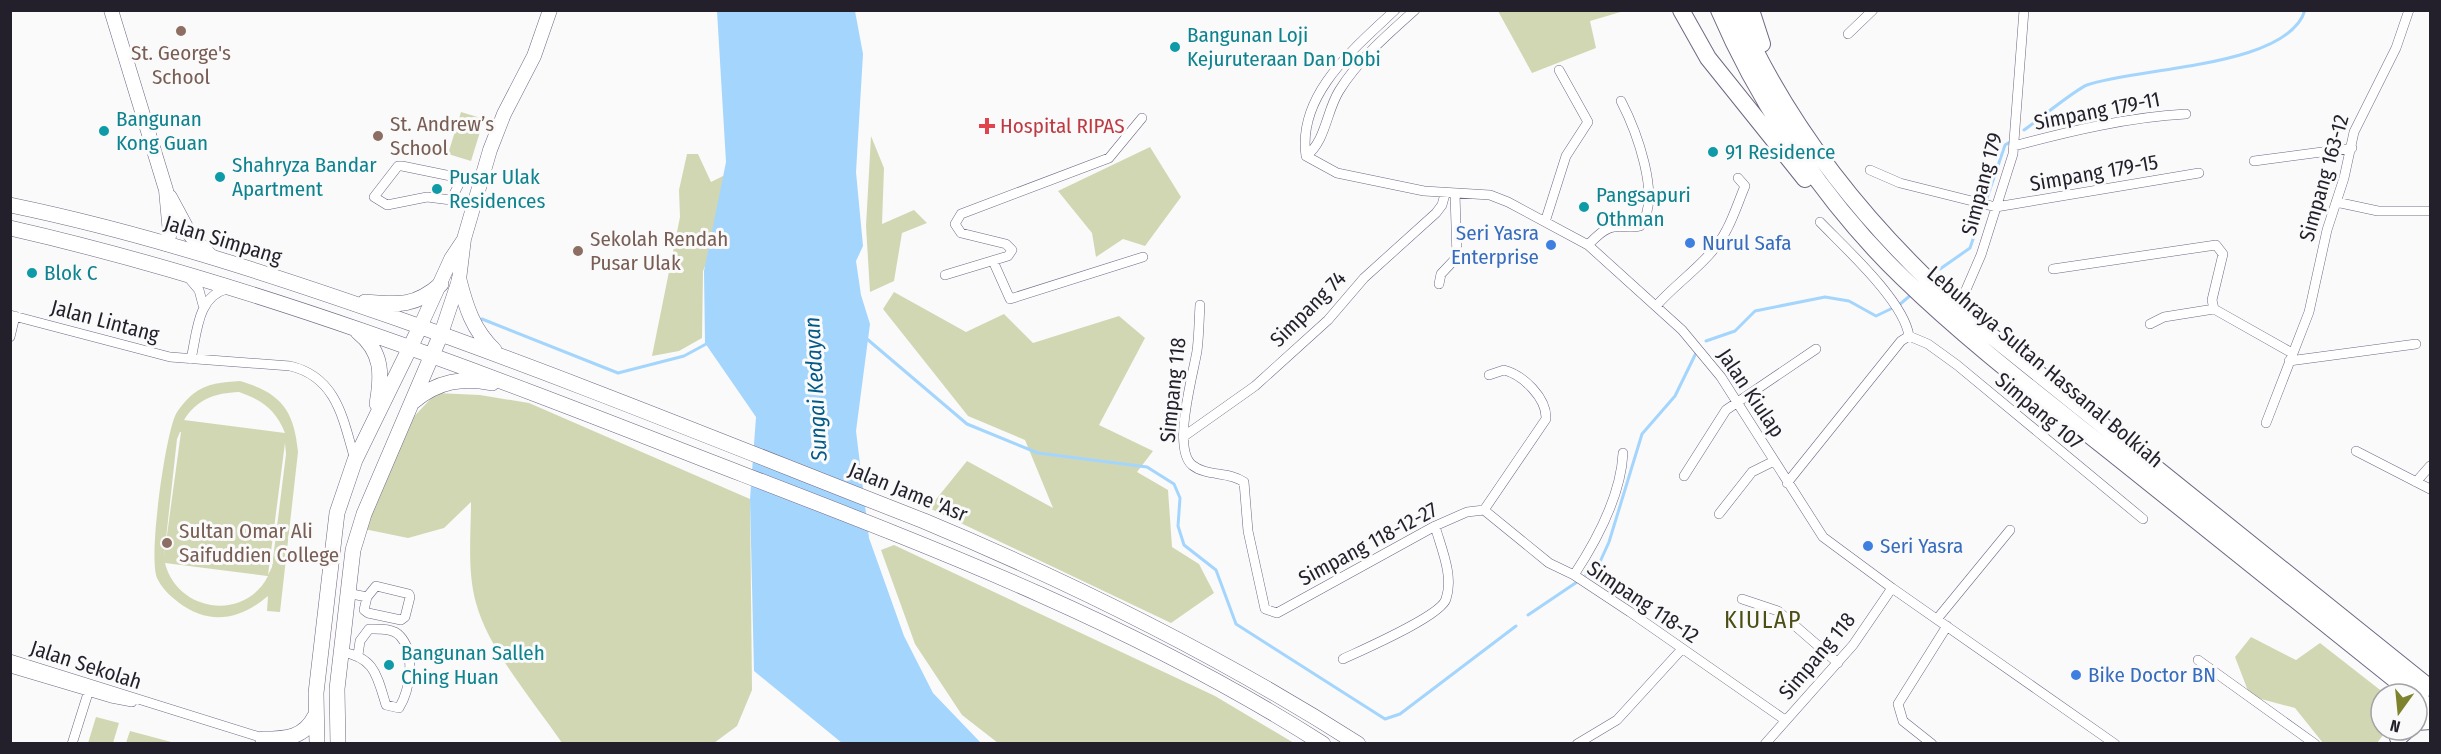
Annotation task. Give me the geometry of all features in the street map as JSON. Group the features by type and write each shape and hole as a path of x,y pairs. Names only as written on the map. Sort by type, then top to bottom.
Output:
{"highway":[{"path":"1681,10 1708,58 1766,132 1829,206 1866,238"},
{"name":"Lebuhraya Sultan Hassanal Bolkiah","path":"1719,10 1753,82 1775,119 1830,195 1900,276 1956,327 2398,682"},
{"name":"Lebuhraya Sultan Hassanal Bolkiah","path":"1736,10 1776,90 1814,148 1842,187 1899,254 1968,317 2430,688"},
{"path":"1751,10 1771,64 1814,148"},
{"path":"2367,657 2387,682"}],"main road":[{"path":"111,10 165,190 170,223 166,244"},
{"path":"326,744 337,689 347,592 358,531 433,356 459,280 464,239 480,182 501,121 534,56 550,10"},
{"path":"165,190 191,236 213,258"},
{"name":"Jalan Simpang","path":"10,205 166,244 344,300 420,327"},
{"name":"Jalan Simpang","path":"10,228 85,244 234,287 410,348"},
{"path":"317,744 315,716 337,513 374,419 441,284 451,259 464,239"},
{"path":"459,280 479,336 501,356"},
{"path":"344,300 402,304 414,302 441,284"},
{"path":"351,327 366,338 379,359 382,372 374,419"},
{"name":"Jalan Jame 'Asr","path":"420,327 536,369 996,551 1148,623 1230,667 1358,744"},
{"name":"Jalan Jame 'Asr","path":"410,348 528,390 925,545 1058,602 1222,683 1323,744"},
{"path":"412,403 433,387 466,380 528,390 536,369"},
{"path":"337,689 338,744"},
{"path":"273,742 302,733 310,727 315,716"}],"street":[{"path":"1395,10 1334,69 1319,94 1311,118 1304,140 1306,156 1317,148 1331,104 1356,65 1415,10"},
{"path":"1848,34 1873,10"},
{"name":"Simpang 179","path":"1965,292 1996,207 2014,146 2024,10"},
{"name":"Simpang 163-12","path":"2266,423 2308,312 2360,116 2396,48 2409,10"},
{"path":"1545,222 1566,156 1588,122 1559,70"},
{"path":"1588,245 1597,236 1614,226 1632,229 1640,226 1647,210 1645,160 1640,140 1621,101"},
{"name":"Simpang 179-11","path":"2014,146 2074,131 2163,115 2186,114"},
{"path":"945,275 1008,256 1012,250 1010,246 961,233 957,229 957,218 961,214 1109,158 1142,118"},
{"path":"2254,161 2352,148"},
{"name":"Jalan Kiulap","path":"1306,156 1337,173 1450,194 1490,195 1588,245 1657,305 1704,354 1823,537 2115,744"},
{"path":"462,178 451,200 427,197 387,205 374,197 398,166 462,178 480,182"},
{"path":"1870,170 1900,183 1996,207"},
{"name":"Simpang 179-15","path":"1996,207 2199,172"},
{"path":"1657,305 1678,282 1703,262 1727,230 1745,186 1738,178"},
{"path":"1439,284 1441,274 1457,257 1450,194"},
{"name":"Simpang 74","path":"1184,437 1255,386 1328,320 1364,278 1436,213 1450,194"},
{"path":"2336,202 2378,211 2430,211"},
{"path":"1787,483 1901,341 1909,336 1906,323 1886,290 1820,222"},
{"path":"2053,269 2216,245 2223,254 2212,300 2214,309"},
{"path":"993,261 1010,299 1143,257"},
{"path":"184,273 199,290 203,305 190,359"},
{"path":"203,305 213,294 234,287"},
{"name":"Simpang 118","path":"1200,305 1197,350 1184,437 1184,455 1191,465 1205,472 1239,478 1244,482 1248,531 1265,609 1270,613"},
{"path":"2150,324 2164,317 2214,309 2291,357 2416,344"},
{"path":"10,337 13,315"},
{"name":"Jalan Lintang","path":"13,315 170,357 306,369 316,375 334,396 356,460"},
{"name":"Simpang 107","path":"1909,336 1929,344 1957,365 2143,519"},
{"path":"1684,476 1714,426 1736,400 1816,349"},
{"path":"1484,510 1494,491 1540,431 1546,419 1546,409 1542,401 1513,372 1496,370 1489,375"},
{"path":"2356,451 2430,489"},
{"path":"1574,576 1590,550 1608,512 1622,465 1623,453"},
{"path":"1719,514 1752,472 1774,461"},
{"path":"2416,482 2430,466"},
{"name":"Simpang 118-12-27","path":"1270,613 1277,613 1435,526 1467,512 1484,510"},
{"name":"Simpang 118-12","path":"1484,510 1549,563 1574,576 1785,720"},
{"path":"1343,659 1402,631 1437,610 1446,601 1449,586 1435,526"},
{"path":"1937,619 2010,530"},
{"path":"376,586 409,594 410,597 405,617 401,620 366,612 367,597 376,586"},
{"name":"Simpang 118","path":"1765,744 1838,663 1892,588"},
{"path":"347,592 367,597"},
{"path":"1742,599 1778,611 1838,663"},
{"path":"1932,744 1903,721 1898,704 1947,626"},
{"path":"341,652 358,655 375,672 386,705 399,708 410,662 407,649 400,636 384,629 369,629 360,641 358,655"},
{"path":"1577,744 1617,720 1681,650"},
{"name":"Jalan Sekolah","path":"10,659 113,689 149,705"},
{"path":"2198,660 2314,744"},
{"name":"Jalan Sekolah","path":"10,668 111,698 149,705 273,742"},
{"path":"72,744 89,690"}],"green space":[{"path":"1498,11 1624,11 1590,21 1596,48 1532,73"},
{"path":"461,112 484,119 471,161 448,154"},
{"path":"871,136 884,168 882,224 914,210 927,223 902,233 894,281 870,292 866,226"},
{"path":"1150,147 1181,197 1145,246 1123,239 1096,257 1092,233 1058,191"},
{"path":"687,154 698,154 711,182 727,174 718,237 703,271 702,338 679,351 652,356 680,217 679,190"},
{"path":"894,292 966,332 1004,314 1033,343 1119,316 1145,338 1099,425 1153,451 1137,472 1168,490 1172,547 1199,564 1214,593 1171,623 929,508 967,461 1053,508 1025,440 968,416 883,309"},
{"path":"240,381 266,391 283,405 289,414 296,437 298,452 280,612 267,611 268,596 235,615 213,617 201,615 178,602 157,578 156,524 167,448 176,413 193,394 204,387","holes":["239,392 261,402 273,412 285,433 184,420 207,398","181,432 164,557 177,439","285,443 286,454 272,567 268,575","165,563 268,576 257,591 244,600 228,605 212,605 197,601 183,592 172,580"]},
{"path":"436,393 480,395 529,403 750,499 752,690 737,726 714,743 562,743 501,657 482,621 471,578 471,502 444,528 408,538 364,529 408,423"},
{"path":"894,545 1215,696 1294,743 998,743 962,715 915,644 881,550"},
{"path":"2251,637 2296,660 2320,643 2370,682 2369,742 2378,742 2323,743 2295,708 2250,696 2235,657"},
{"path":"96,717 119,723 113,743 88,743"},
{"path":"130,731 175,743 126,743"}],"water":[{"name":"Sungai Kedayan","path":"717,11 855,11 863,54 856,172 863,246 856,261 861,295 870,324 856,431 869,538 904,636 933,693 981,743 842,743 754,671 750,499 756,417 705,343 704,271 726,162"}],"waterway":[{"path":"2024,130 2087,85 2208,62 2271,44 2293,29 2305,10"},
{"path":"1940,269 1970,248 2005,145 2010,142"},
{"path":"1706,341 1735,331 1755,311 1825,297 1849,301 1876,316 1899,305 1912,294"},
{"path":"482,319 618,373 684,356 708,343"},
{"path":"867,339 967,424 1038,453 1147,467 1174,484 1180,498 1178,526 1184,545 1216,570 1236,624 1385,719 1400,714 1516,626"},
{"path":"1586,575 1599,564 1609,542 1642,434 1675,396 1696,353"},
{"path":"1528,615 1577,582"}],"place":[{"name":"St. George's School","path":"181,31"},
{"name":"Bangunan Loji Kejuruteraan Dan Dobi","path":"1175,47"},
{"name":"Hospital RIPAS","path":"987,126"},
{"name":"Bangunan Kong Guan","path":"104,131"},
{"name":"St. Andrew’s School","path":"378,136"},
{"name":"91 Residence","path":"1713,152"},
{"name":"Shahryza Bandar Apartment","path":"220,177"},
{"name":"Pusar Ulak Residences","path":"437,189"},
{"name":"Pangsapuri Othman","path":"1584,207"},
{"name":"Nurul Safa","path":"1690,243"},
{"name":"Seri Yasra Enterprise","path":"1551,245"},
{"name":"Sekolah Rendah Pusar Ulak","path":"578,251"},
{"name":"Blok C","path":"32,273"},
{"name":"Sultan Omar Ali Saifuddien College","path":"167,543"},
{"name":"Seri Yasra","path":"1868,546"},
{"name":"Bangunan Salleh Ching Huan","path":"389,665"},
{"name":"Bike Doctor BN","path":"2076,675"}],"district":[{"name":"KIULAP","path":"1763,620"}]}
